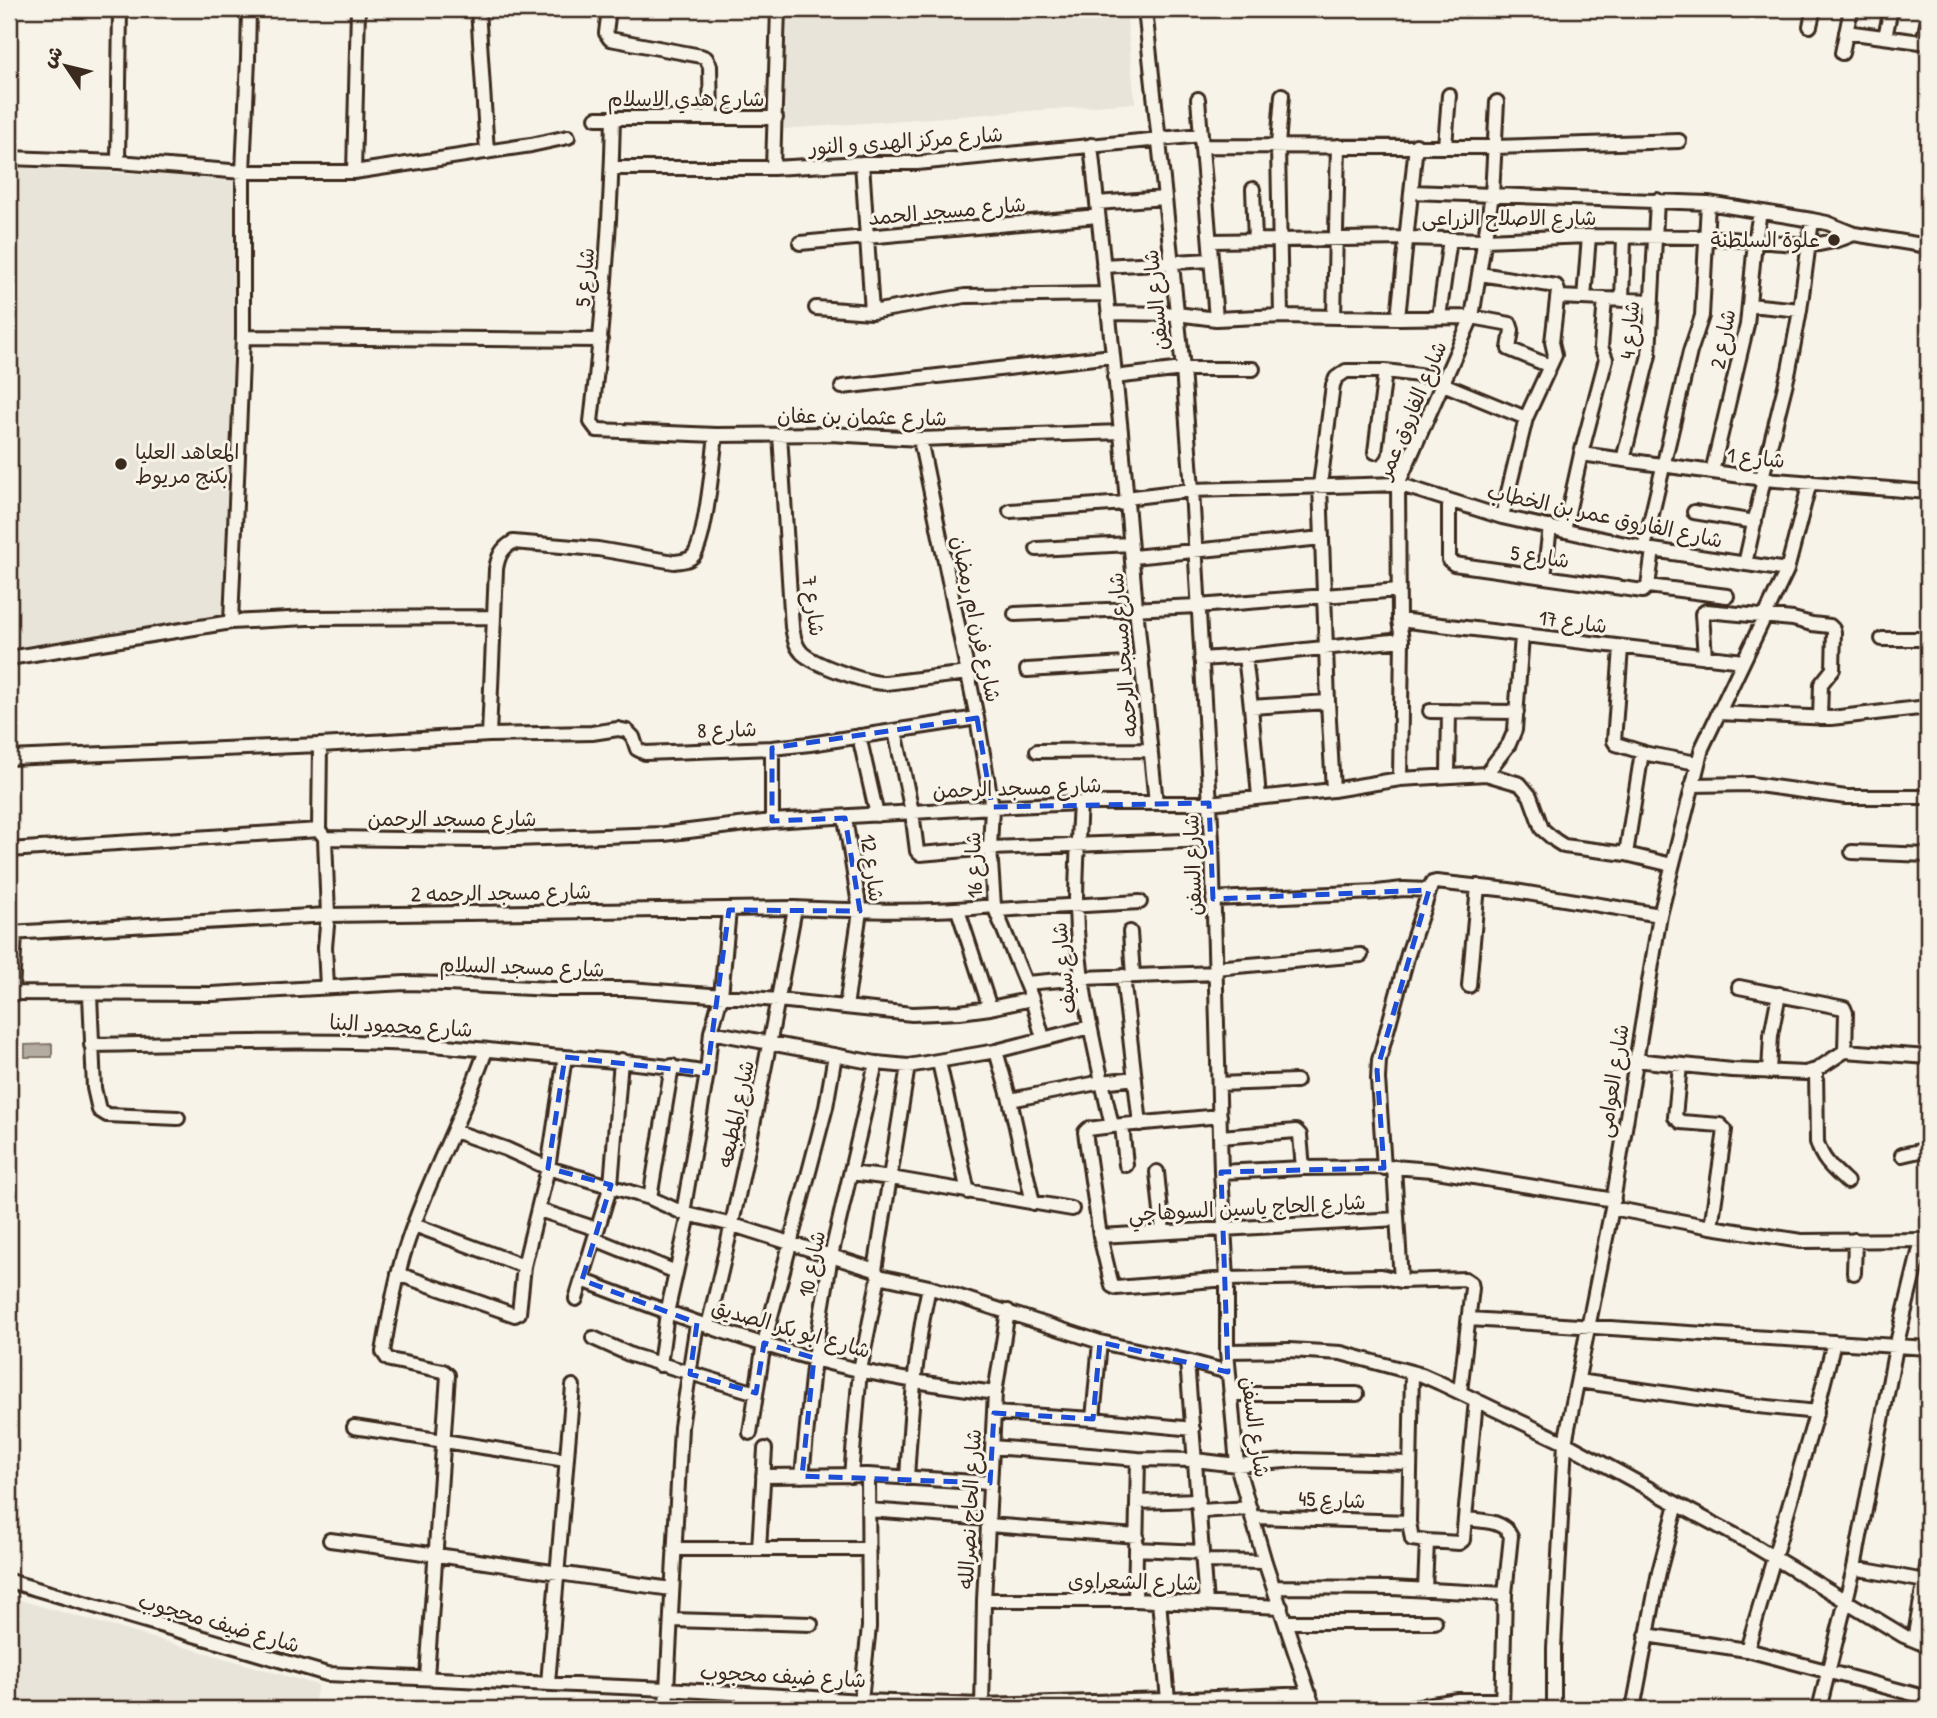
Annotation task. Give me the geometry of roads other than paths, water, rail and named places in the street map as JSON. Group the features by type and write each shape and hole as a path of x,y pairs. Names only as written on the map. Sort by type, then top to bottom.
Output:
{"street":[{"path":"118,162 121,9"},
{"path":"231,622 243,337 243,172 248,9"},
{"path":"354,172 358,9"},
{"path":"478,9 487,152"},
{"path":"610,9 606,33 610,40 701,56 708,60 711,118"},
{"path":"774,168 778,9"},
{"name":"شارع السفن","path":"1145,9 1183,369 1192,490 1212,840 1220,1137 1227,1279 1227,1352 1237,1465 1265,1562 1314,1709"},
{"path":"1810,26 1814,9"},
{"path":"1842,53 1851,9"},
{"path":"1885,37 1891,9"},
{"path":"1846,32 1926,43 1928,20"},
{"path":"1281,316 1278,145 1282,95"},
{"path":"1445,146 1449,95"},
{"path":"1198,99 1216,319"},
{"name":"شارع الفاروق عمر","path":"1400,779 1402,640 1399,620 1398,484 1472,317 1492,195 1497,102"},
{"name":"شارع هدي الاسلام","path":"596,118 776,118"},
{"name":"شارع 5","path":"602,431 595,428 591,422 601,340 613,118"},
{"path":"9,158 118,162 243,172 354,172 568,137"},
{"name":"شارع مركز الهدى و النور","path":"612,168 774,168 917,163 1158,140 1278,145 1495,147 1679,141"},
{"name":"شارع مسجد الرحمه","path":"1091,145 1156,803"},
{"path":"1398,318 1416,145"},
{"path":"1334,317 1338,146"},
{"path":"862,163 872,312"},
{"path":"1253,189 1255,240"},
{"name":"شارع الاصلاح الزراعى","path":"1411,192 1708,203 1812,220 1854,234"},
{"name":"شارع مسجد الحمد","path":"800,243 866,238 1098,209 1164,198"},
{"name":"شارع 4","path":"1623,460 1649,355 1657,200"},
{"path":"1708,203 1702,316 1690,352 1664,465 1649,549 1648,586 1727,596"},
{"name":"شارع 2","path":"1712,472 1743,345 1760,212"},
{"path":"1745,564 1800,310 1812,220"},
{"path":"1854,234 1928,246"},
{"name":"شارع الاصلاح الزراعى","path":"1210,241 1406,238 1485,240 1589,236 1706,237 1808,245 1838,241 1854,234"},
{"path":"1584,298 1589,236"},
{"path":"1622,300 1624,237"},
{"path":"1439,317 1450,239"},
{"path":"1103,266 1211,260"},
{"path":"1480,274 1556,286 1559,291 1552,342 1555,355 1526,418 1502,517"},
{"path":"816,309 872,312 965,296 1106,294"},
{"path":"1558,297 1653,301"},
{"path":"1564,531 1606,359 1601,346 1605,299"},
{"path":"1749,305 1800,310"},
{"path":"1108,313 1177,314 1216,319 1281,316 1472,317 1510,324 1513,330 1509,349 1550,366"},
{"path":"243,337 601,340"},
{"path":"842,387 1112,356"},
{"path":"1114,377 1183,369 1253,369"},
{"path":"1333,790 1320,485 1336,378 1346,371 1419,375 1444,382 1526,418"},
{"path":"1375,452 1385,372"},
{"name":"شارع عثمان بن عفان","path":"602,431 716,435 830,434 920,439 1121,432"},
{"name":"شارع 7","path":"780,434 792,627 794,641 802,652 815,662 873,682 886,683 968,673"},
{"path":"489,735 498,560 505,547 513,542 598,549 674,562 693,557 704,523 716,435"},
{"name":"شارع فرن ام رمضان","path":"920,439 977,718 992,807"},
{"name":"شارع 1","path":"1581,454 1763,479 1928,492"},
{"name":"شارع العوامى","path":"1554,1709 1554,1648 1565,1443 1613,1204 1660,915 1702,748 1787,570 1810,482"},
{"name":"شارع الفاروق عمر بن الخطاب","path":"1126,501 1192,490 1398,484 1502,517 1564,531 1649,549 1787,570"},
{"name":"شارع 5","path":"1449,500 1451,563 1643,591 1648,586"},
{"path":"1010,511 1126,501"},
{"path":"1694,512 1755,522"},
{"path":"1544,577 1550,527"},
{"path":"1037,549 1195,551 1322,538"},
{"path":"1015,614 1198,606 1399,590"},
{"path":"1705,657 1702,617 1706,611 1793,618 1832,627 1833,669 1821,684 1820,718"},
{"path":"9,658 231,622 278,619 494,617"},
{"name":"شارع 17","path":"1399,620 1743,661"},
{"path":"1486,774 1509,744 1515,730 1522,636"},
{"path":"1882,639 1928,639"},
{"path":"1201,659 1402,640"},
{"path":"1621,648 1613,737 1616,744 1697,763"},
{"path":"1245,656 1259,797"},
{"path":"1027,670 1142,663"},
{"path":"1251,707 1328,702"},
{"path":"1718,713 1820,718 1928,706"},
{"path":"1430,711 1517,712"},
{"path":"1448,775 1449,711"},
{"name":"شارع 8","path":"9,758 489,735 592,733 622,729 633,737 638,749 645,753 772,748 977,718"},
{"path":"895,731 912,812 917,851 920,853 1212,840"},
{"path":"859,736 877,815"},
{"path":"320,745 322,834 328,915 325,947 327,987"},
{"path":"772,748 772,821"},
{"path":"1037,751 1151,750"},
{"path":"1626,855 1642,752"},
{"name":"شارع مسجد الرحمن","path":"9,850 322,834 484,839 650,835 772,821 992,807 1080,803 1209,803 1333,790 1400,779 1486,774 1520,784 1530,796 1542,829 1564,846 1672,865"},
{"path":"1692,785 1751,784 1835,797 1928,797"},
{"name":"شارع سيف","path":"1080,803 1076,907 1083,978 1102,1082 1117,1126 1126,1165"},
{"name":"شارع 16","path":"992,807 990,848 995,908 1032,999 1043,1038"},
{"name":"شارع 12","path":"845,818 860,911 846,1007"},
{"path":"1852,852 1928,855"},
{"path":"1401,1281 1397,1219 1378,1079 1379,1060 1405,965 1432,883 1509,890 1660,915"},
{"path":"1469,986 1478,886"},
{"path":"1213,900 1403,889 1429,890"},
{"path":"995,908 1076,907 1140,902"},
{"name":"شارع مسجد الرحمه 2","path":"12,932 328,915 794,908 860,911 995,908"},
{"name":"شارع المطبعه","path":"666,1709 681,1427 690,1374 733,1225 794,908"},
{"path":"958,909 990,1008"},
{"path":"660,1364 708,1073 711,1032 721,996 729,910"},
{"path":"10,993 12,932"},
{"path":"1130,932 1128,976 1140,1124"},
{"path":"1026,983 1215,971 1361,955"},
{"name":"شارع مسجد السلام","path":"10,993 212,994 405,983 629,989 778,1000 912,1014 960,1012 1032,999"},
{"path":"1739,986 1844,1007 1845,1051"},
{"path":"1769,1072 1771,1035 1779,994"},
{"path":"90,995 95,1096 101,1113 178,1118"},
{"path":"711,1032 876,1063 908,1066 996,1051 1090,1027"},
{"name":"شارع محمود البنا","path":"91,1045 307,1041 432,1045 621,1060 708,1073"},
{"path":"427,1677 448,1375 443,1371 390,1360 384,1355 394,1291 414,1226 468,1100 486,1050"},
{"path":"996,1051 1033,1203"},
{"path":"1635,1060 1805,1073 1816,1070 1845,1051 1928,1057"},
{"path":"750,1433 764,1343 829,1097 835,1055"},
{"path":"398,1274 517,1314 520,1311 524,1266 548,1168 565,1057"},
{"path":"576,1299 611,1185 621,1060"},
{"path":"939,1062 968,1192"},
{"name":"شارع 10","path":"802,1476 814,1358 831,1256 876,1063"},
{"path":"1680,1065 1676,1120 1720,1125 1726,1130 1711,1227"},
{"path":"650,1198 672,1066"},
{"path":"851,1476 860,1370 908,1066"},
{"path":"1816,1070 1819,1150 1822,1158 1847,1182"},
{"path":"1010,1100 1135,1078"},
{"path":"1219,1084 1296,1081"},
{"path":"1220,1116 1088,1129 1085,1132 1100,1236 1114,1287 1227,1279 1381,1276 1401,1281 1465,1279 1472,1288 1460,1392"},
{"path":"454,1131 506,1149 548,1168 611,1185 686,1214 733,1225 1100,1342 1228,1372"},
{"path":"1220,1137 1296,1131 1300,1135 1303,1168"},
{"path":"1902,1155 1928,1149"},
{"path":"1222,1172 1303,1168 1431,1170 1613,1204 1711,1227 1801,1241 1925,1240 1896,1347 1854,1568 1819,1709"},
{"path":"1157,1172 1163,1232"},
{"path":"851,1173 1072,1209"},
{"path":"539,1210 676,1272"},
{"name":"شارع الحاج ياسين السوهاجي","path":"1100,1236 1397,1219"},
{"path":"414,1226 524,1266"},
{"path":"1854,1273 1855,1240"},
{"name":"شارع ابو بكر الصديق","path":"582,1280 667,1313 814,1358 913,1381 995,1393"},
{"path":"907,1478 913,1381 929,1287"},
{"name":"شارع الحاج نصرالله","path":"982,1707 984,1600 995,1393 1008,1311"},
{"path":"1469,1319 1928,1348"},
{"path":"593,1338 631,1355 756,1394"},
{"path":"1093,1419 1100,1342"},
{"path":"1747,1650 1817,1412 1834,1342"},
{"path":"1227,1352 1289,1350 1341,1353 1412,1373 1460,1392 1565,1443 1928,1646"},
{"path":"1188,1361 1206,1602"},
{"path":"1412,1373 1409,1522 1412,1539 1461,1542 1476,1400"},
{"path":"1578,1381 1817,1412"},
{"path":"548,1684 573,1386"},
{"path":"1230,1394 1357,1394"},
{"path":"994,1413 1193,1429"},
{"path":"354,1427 566,1460"},
{"path":"992,1447 1237,1465 1297,1460 1410,1463"},
{"path":"759,1549 765,1449"},
{"path":"1135,1600 1138,1459"},
{"path":"763,1476 868,1475 990,1483"},
{"path":"861,1705 869,1627 868,1475"},
{"name":"شارع 45","path":"1137,1502 1409,1522"},
{"path":"1633,1709 1659,1572 1677,1504"},
{"path":"869,1510 988,1522 1137,1543 1202,1557 1265,1562"},
{"path":"1401,1709 1458,1700 1502,1705 1505,1594 1511,1536 1510,1531 1503,1526 1465,1519"},
{"path":"330,1540 672,1590"},
{"path":"1425,1590 1427,1541"},
{"path":"674,1549 869,1549"},
{"path":"1914,1640 1928,1564"},
{"path":"1854,1568 1925,1581"},
{"name":"شارع ضيف محجوب","path":"9,1581 319,1673 667,1689 861,1705 1113,1705 1168,1700 1310,1695"},
{"path":"1274,1587 1505,1594"},
{"name":"شارع الشعراوى","path":"984,1600 1135,1600 1281,1607"},
{"path":"1159,1601 1168,1700"},
{"path":"672,1620 811,1623"},
{"path":"1286,1622 1435,1622"},
{"path":"1646,1635 1747,1650 1928,1698"}],"place":[{"name":"علوة السلطنة","path":"1834,240"},
{"name":"المعاهد العليا بكنج مريوط","path":"121,464"}]}
